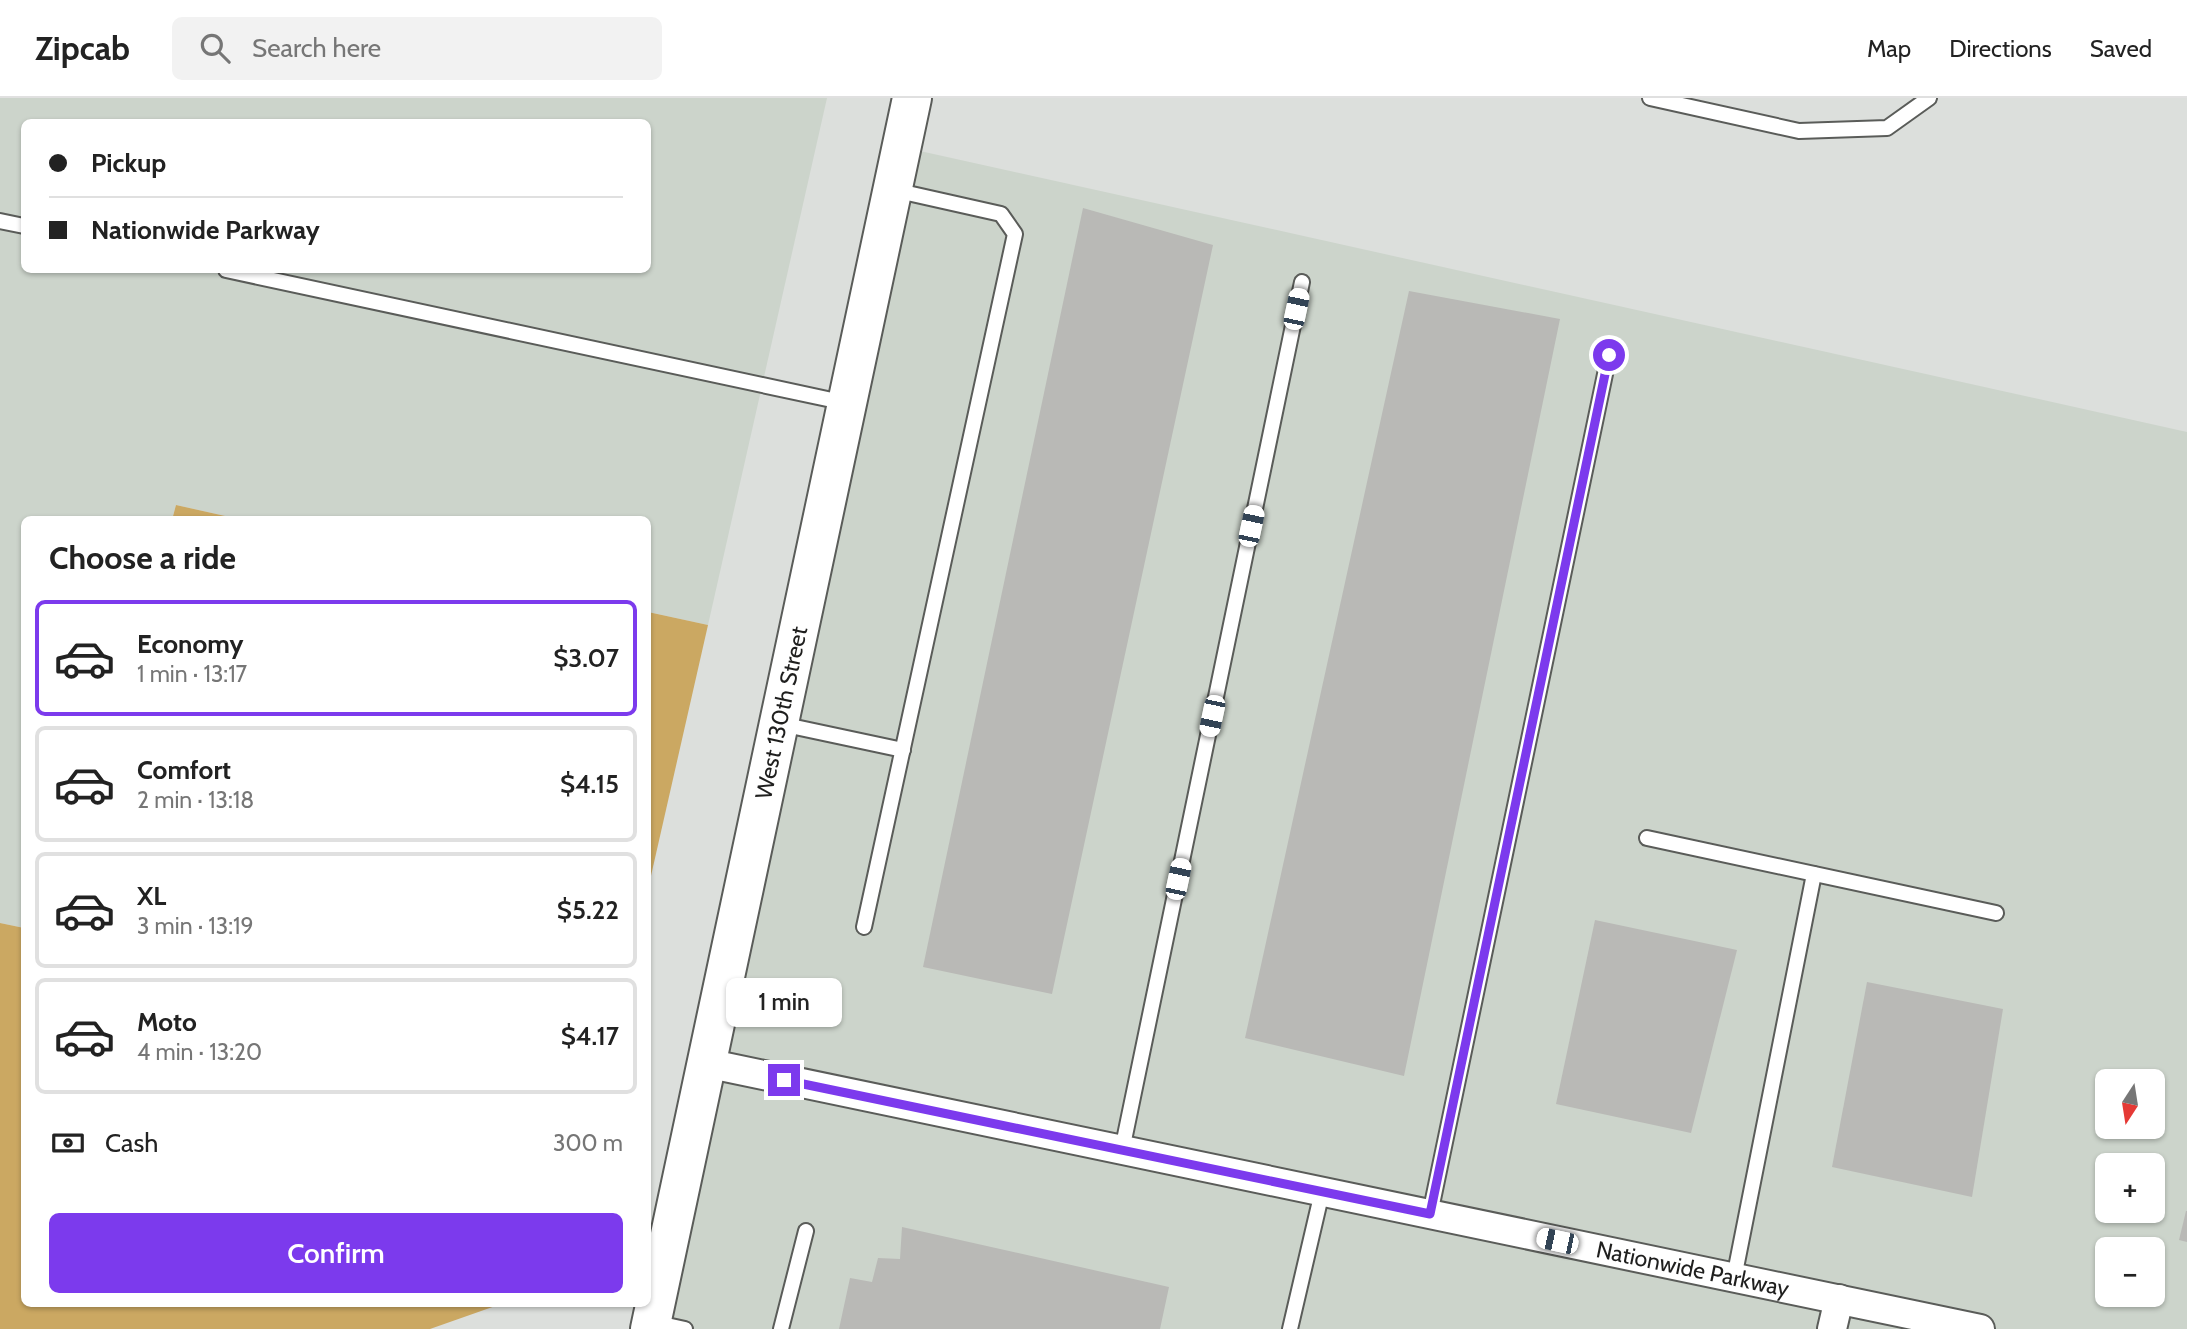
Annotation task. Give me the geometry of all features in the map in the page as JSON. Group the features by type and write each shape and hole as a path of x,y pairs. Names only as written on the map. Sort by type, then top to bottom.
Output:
{"main road":[{"name":"West 130th Street","path":"662,1326 706,1063 912,98"}],"street":[{"name":"Nationwide Parkway","path":"706,1063 1980,1329"},
{"path":"1832,1329 1839,1299"}],"lane":[{"path":"1650,98 1799,131 1887,128 1929,98"},
{"path":"864,927 1015,233 1001,214 892,189"},
{"path":"0,221 21,225"},
{"path":"240,273 847,404"},
{"path":"1122,1150 1302,282"},
{"path":"1430,1214 1609,355"},
{"path":"778,724 903,750"},
{"path":"1647,838 1996,913"},
{"path":"1734,1278 1814,874"},
{"path":"1290,1329 1322,1192"},
{"path":"781,1329 806,1231"}],"shaded area":[{"path":"0,98 827,98 708,625 651,613 651,516 225,516 176,505 173,516 21,516 21,927 0,923"},
{"path":"902,147 2187,432 2187,1329 653,1329"},
{"path":"176,505 225,516 173,516"},
{"path":"651,613 708,625 651,876"},
{"path":"0,923 21,927 21,1307 492,1307 430,1329 0,1329"}],"building":[{"path":"1083,208 1213,245 1052,994 923,967"},
{"path":"1409,291 1560,319 1404,1076 1245,1038"},
{"path":"1595,920 1737,950 1691,1133 1556,1104"},
{"path":"1867,982 2003,1009 1972,1197 1832,1167"},
{"path":"2187,1211 2187,1242 2179,1240"},
{"path":"902,1227 1169,1287 1160,1329 839,1329 850,1278 872,1282 878,1258 900,1259"}],"route":[{"path":"784,1080 1430,1214 1609,355"}]}
